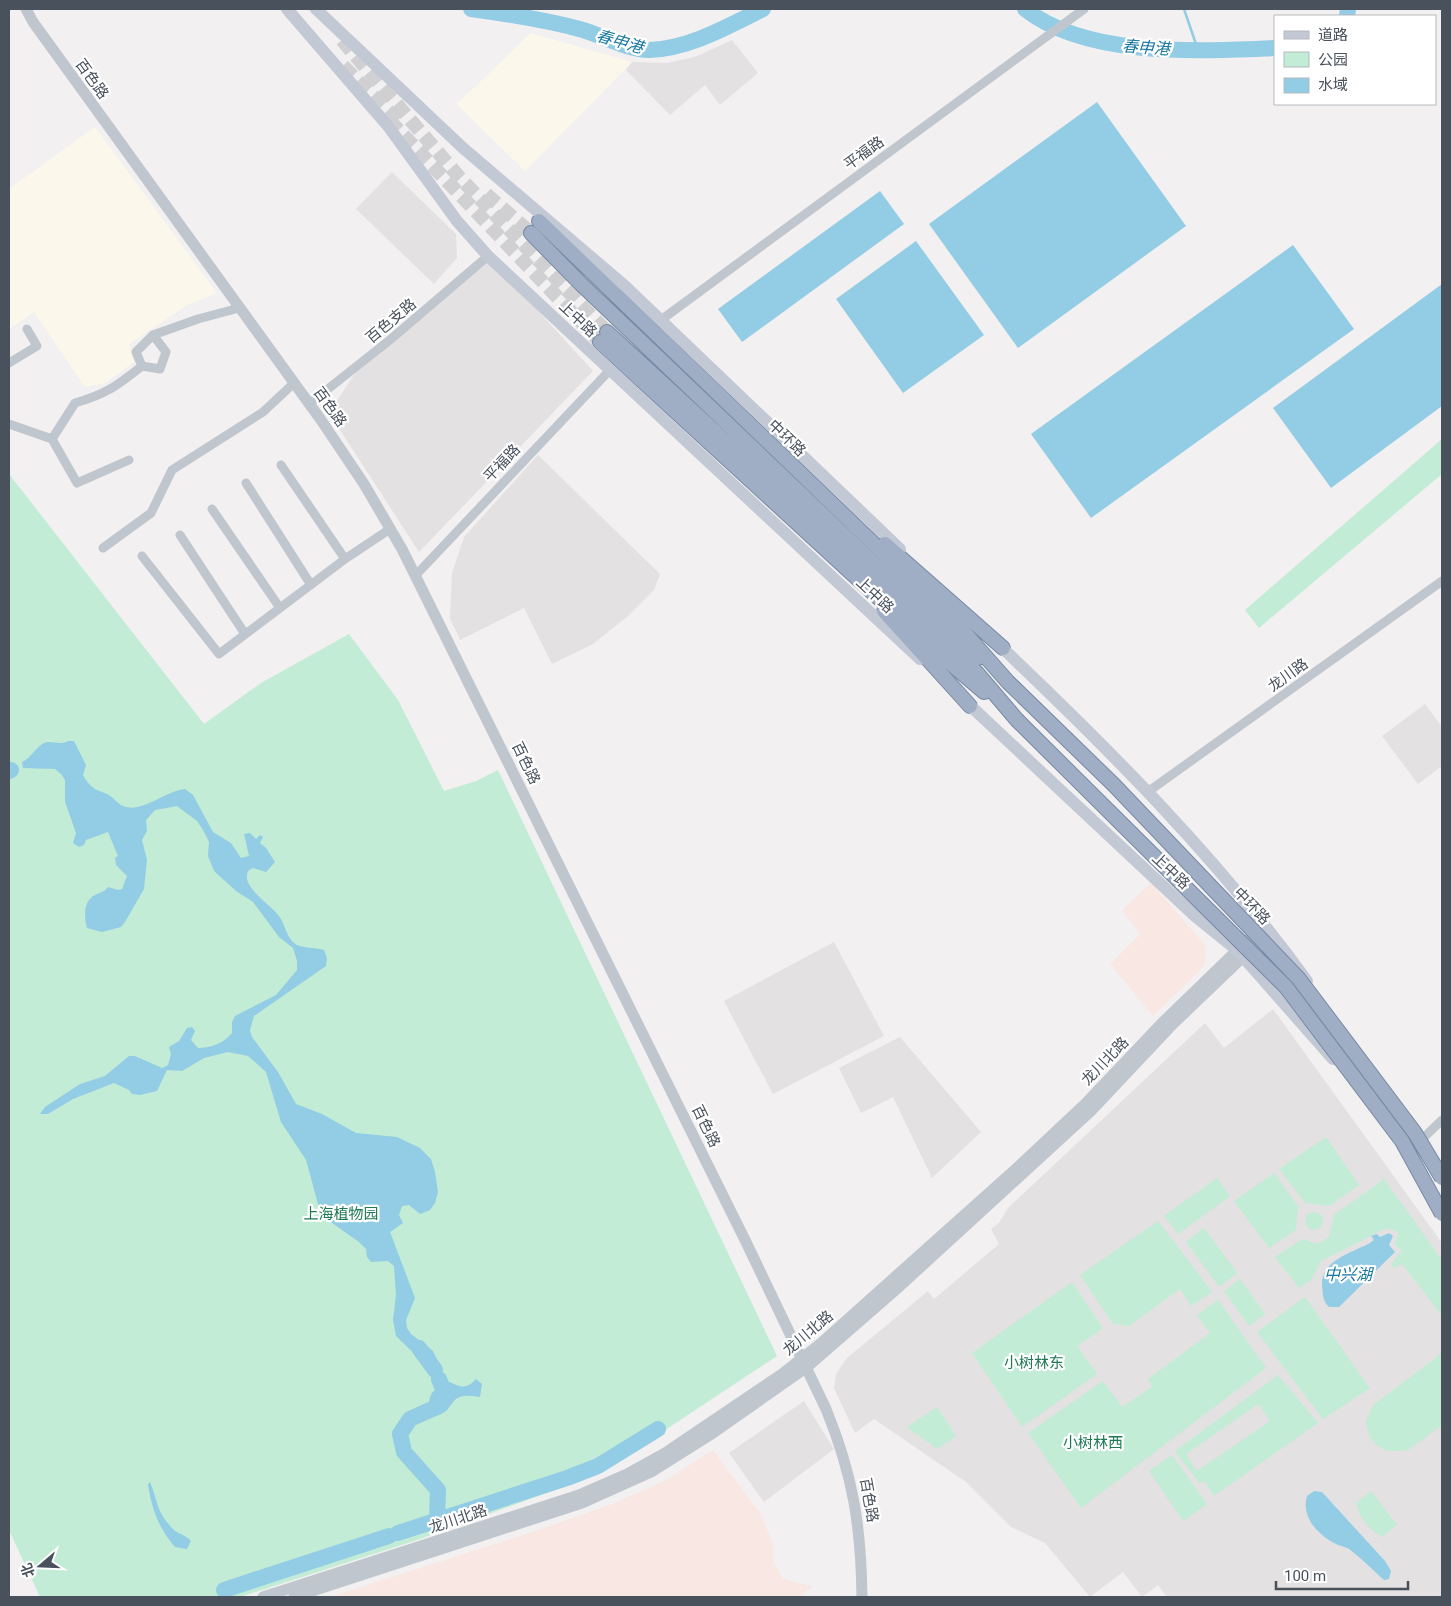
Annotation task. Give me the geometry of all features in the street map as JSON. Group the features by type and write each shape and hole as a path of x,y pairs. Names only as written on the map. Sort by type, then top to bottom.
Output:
{"highway":[{"name":"中环路","path":"904,599 738,414 535,227 581,284 904,599 977,673 1017,720 1286,987 1402,1141 1442,1214"},
{"name":"中环路","path":"904,599 864,584 604,337 904,599 1008,682 1114,785 1299,979 1415,1133 1442,1178"},
{"path":"738,414 1003,648"},
{"path":"864,584 892,623 970,706"}],"main road":[{"name":"上中路","path":"287,9 388,126 457,221 488,256 1195,916 1240,953 1398,1130 1442,1201"},
{"path":"316,9 430,118 625,286 1003,648 1149,791 1268,927 1442,1167"}],"street":[{"name":"百色路","path":"26,9 33,22 343,452 416,575 805,1363 838,1436 853,1490 860,1539 862,1597"},
{"name":"平福路","path":"661,320 1084,9"},
{"name":"百色支路","path":"309,404 392,339 488,256"},
{"path":"142,366 136,352 153,335 198,319 239,308"},
{"path":"9,363 37,346 27,329"},
{"path":"52,439 75,403 102,395 115,388 142,366 160,369 166,352 153,335"},
{"name":"平福路","path":"416,575 609,371"},
{"path":"103,548 151,513 172,470 264,412 294,383"},
{"path":"9,424 52,439 77,483 129,460"},
{"path":"281,465 345,559"},
{"path":"246,483 311,585"},
{"path":"212,509 280,608"},
{"path":"142,556 218,654 345,559 390,529"},
{"path":"180,535 246,634"},
{"name":"龙川路","path":"1149,791 1442,581"},
{"name":"龙川北路","path":"294,1597 554,1514 609,1493 670,1461 805,1363 1025,1173 1105,1097 1240,953 1268,927"},
{"path":"1411,1150 1442,1120"},
{"name":"龙川北路","path":"263,1597 551,1505 605,1484 646,1464 805,1363"}],"shaded area":[{"path":"531,33 632,62 525,171 457,104"},
{"path":"732,40 758,73 720,105 705,85 670,115 626,70 632,62 667,63 695,57"},
{"path":"95,127 217,293 187,305 129,344 134,362 105,383 85,387 34,312 9,329 9,189"},
{"path":"392,172 456,234 457,258 434,284 356,209"},
{"path":"488,256 593,371 419,552 329,413 361,364"},
{"path":"538,455 660,574 654,590 628,616 593,644 552,664 524,608 460,640 450,618 452,573 464,537"},
{"path":"1425,704 1442,727 1442,766 1418,784 1382,736"},
{"path":"1151,883 1206,946 1204,966 1153,1016 1110,964 1140,934 1122,910"},
{"path":"834,942 884,1036 773,1094 724,1001"},
{"path":"1273,1009 1442,1243 1442,1597 1167,1597 1158,1585 1142,1597 1123,1572 1090,1597 1045,1543 1011,1527 966,1482 874,1419 855,1433 834,1388 836,1374 847,1358 928,1291 934,1299 999,1244 991,1229 999,1223 1008,1208 1205,1023 1224,1048"},
{"path":"900,1037 981,1132 932,1178 893,1097 861,1113 839,1068"},
{"path":"804,1401 834,1449 764,1502 729,1453"},
{"path":"713,1450 760,1513 773,1544 774,1563 783,1579 812,1586 801,1597 330,1597 536,1531 615,1503 666,1480"}],"green space":[{"path":"1442,439 1442,474 1259,628 1245,610"},
{"name":"上海植物园","path":"9,474 204,724 261,683 349,634 398,700 444,791 476,781 498,770 777,1356 632,1452 572,1484 414,1541 240,1597 40,1597 9,1530"},
{"path":"1326,1137 1359,1185 1329,1206 1305,1203 1279,1169"},
{"path":"1274,1173 1298,1206 1296,1230 1269,1248 1234,1201"},
{"path":"1217,1178 1230,1196 1178,1234 1164,1216"},
{"path":"1384,1179 1442,1260 1442,1316 1402,1264 1394,1268 1391,1264 1402,1251 1395,1244 1398,1232 1386,1228 1321,1261 1311,1280 1299,1288 1275,1257 1302,1239 1318,1244 1329,1237 1334,1215"},
{"path":"1310,1212 1318,1212 1323,1217 1321,1228 1310,1230 1305,1225 1305,1217"},
{"path":"1158,1221 1212,1292 1191,1306 1180,1289 1129,1326 1113,1324 1080,1275"},
{"path":"1204,1228 1237,1273 1219,1287 1186,1242"},
{"path":"1240,1279 1265,1314 1249,1326 1224,1291"},
{"name":"小树林东","path":"1072,1282 1103,1328 1077,1346 1097,1374 1022,1427 972,1353"},
{"path":"1305,1297 1370,1388 1323,1419 1257,1332"},
{"name":"小树林西","path":"1218,1300 1266,1368 1081,1508 1028,1433 1103,1381 1122,1407 1152,1387 1148,1379 1210,1333 1197,1315"},
{"path":"1442,1353 1442,1425 1408,1450 1387,1451 1376,1445 1369,1436 1366,1421 1373,1405"},
{"path":"1278,1375 1318,1423 1214,1496 1204,1481 1199,1483 1175,1451","holes":["1258,1404 1270,1421 1197,1471 1186,1454"]},
{"path":"937,1407 956,1436 937,1449 907,1427"},
{"path":"1172,1455 1207,1504 1183,1521 1149,1471"},
{"path":"1371,1491 1397,1525 1382,1537 1365,1523 1356,1503"}],"water":[{"path":"1097,102 1186,226 1018,348 929,224"},
{"path":"880,191 904,224 742,342 718,309"},
{"path":"916,241 984,335 903,393 836,299"},
{"path":"1293,245 1354,329 1091,518 1031,434"},
{"path":"1442,284 1442,406 1331,488 1273,408"},
{"path":"74,741 86,765 83,775 90,785 109,795 123,806 130,808 145,805 185,789 193,795 213,832 231,843 241,858 249,856 244,834 250,833 256,839 260,835 263,837 260,843 266,848 275,862 266,872 253,868 249,870 248,882 279,916 294,943 300,946 324,950 327,958 326,966 254,1016 250,1030 252,1037 278,1072 296,1104 322,1114 356,1133 397,1137 420,1148 431,1159 438,1192 435,1203 430,1210 420,1214 409,1205 402,1206 399,1215 403,1223 390,1232 415,1298 406,1320 407,1328 411,1334 433,1351 438,1362 429,1368 396,1336 393,1320 396,1295 394,1266 388,1261 371,1262 367,1257 366,1249 359,1242 321,1215 306,1160 281,1122 266,1072 248,1056 228,1052 204,1058 182,1071 167,1070 157,1091 140,1095 132,1094 129,1090 114,1083 73,1099 48,1114 40,1114 45,1107 80,1084 105,1076 129,1056 135,1056 162,1068 168,1065 171,1054 169,1047 179,1041 187,1028 192,1027 195,1031 191,1040 198,1048 212,1046 221,1042 232,1033 232,1022 235,1016 276,995 297,970 297,961 293,948 279,937 253,902 236,891 214,871 208,856 209,842 203,830 197,821 177,806 155,810 146,820 147,831 142,840 147,860 144,889 125,922 121,927 102,932 87,928 85,914 88,901 108,887 118,890 122,889 127,876 116,865 115,858 118,856 108,832 86,840 84,845 79,847 73,843 76,833 65,802 65,780 61,774 55,769 23,768 22,762 44,743"},
{"name":"中兴湖","path":"1389,1233 1393,1236 1389,1245 1395,1252 1339,1307 1329,1307 1324,1299 1322,1285 1323,1276 1327,1269 1339,1258 1374,1240 1371,1236 1377,1234 1380,1237"},
{"path":"476,1379 482,1384 480,1397 469,1396 456,1399 447,1410 433,1417 429,1412 429,1400 436,1389 450,1382 467,1386"},
{"path":"150,1482 160,1511 167,1522 174,1530 191,1541 187,1549 175,1547 160,1525 151,1501 148,1484"},
{"path":"1314,1491 1322,1492 1385,1561 1391,1571 1389,1579 1384,1580 1349,1549 1334,1543 1316,1529 1306,1511 1307,1496"}],"waterway":[{"name":"春申港","path":"471,9 556,23 583,30 633,48 649,50 679,46 708,36 763,9"},
{"name":"春申港","path":"1025,9 1050,25 1080,36 1112,44 1179,50 1274,48"},
{"path":"1184,9 1198,50"},
{"name":"春申港","path":"1347,15 1348,9"},
{"path":"419,1348 435,1370"},
{"path":"437,1521 438,1490 404,1452 400,1434 410,1419 441,1405 445,1394 439,1379"},
{"path":"398,1533 567,1478 598,1466 658,1429"},
{"path":"224,1590 389,1536"}],"tunnel":[{"path":"342,40 460,178 607,332"},
{"path":"343,66 400,123"},
{"path":"389,120 600,342"},
{"path":"486,194 531,233"}]}
